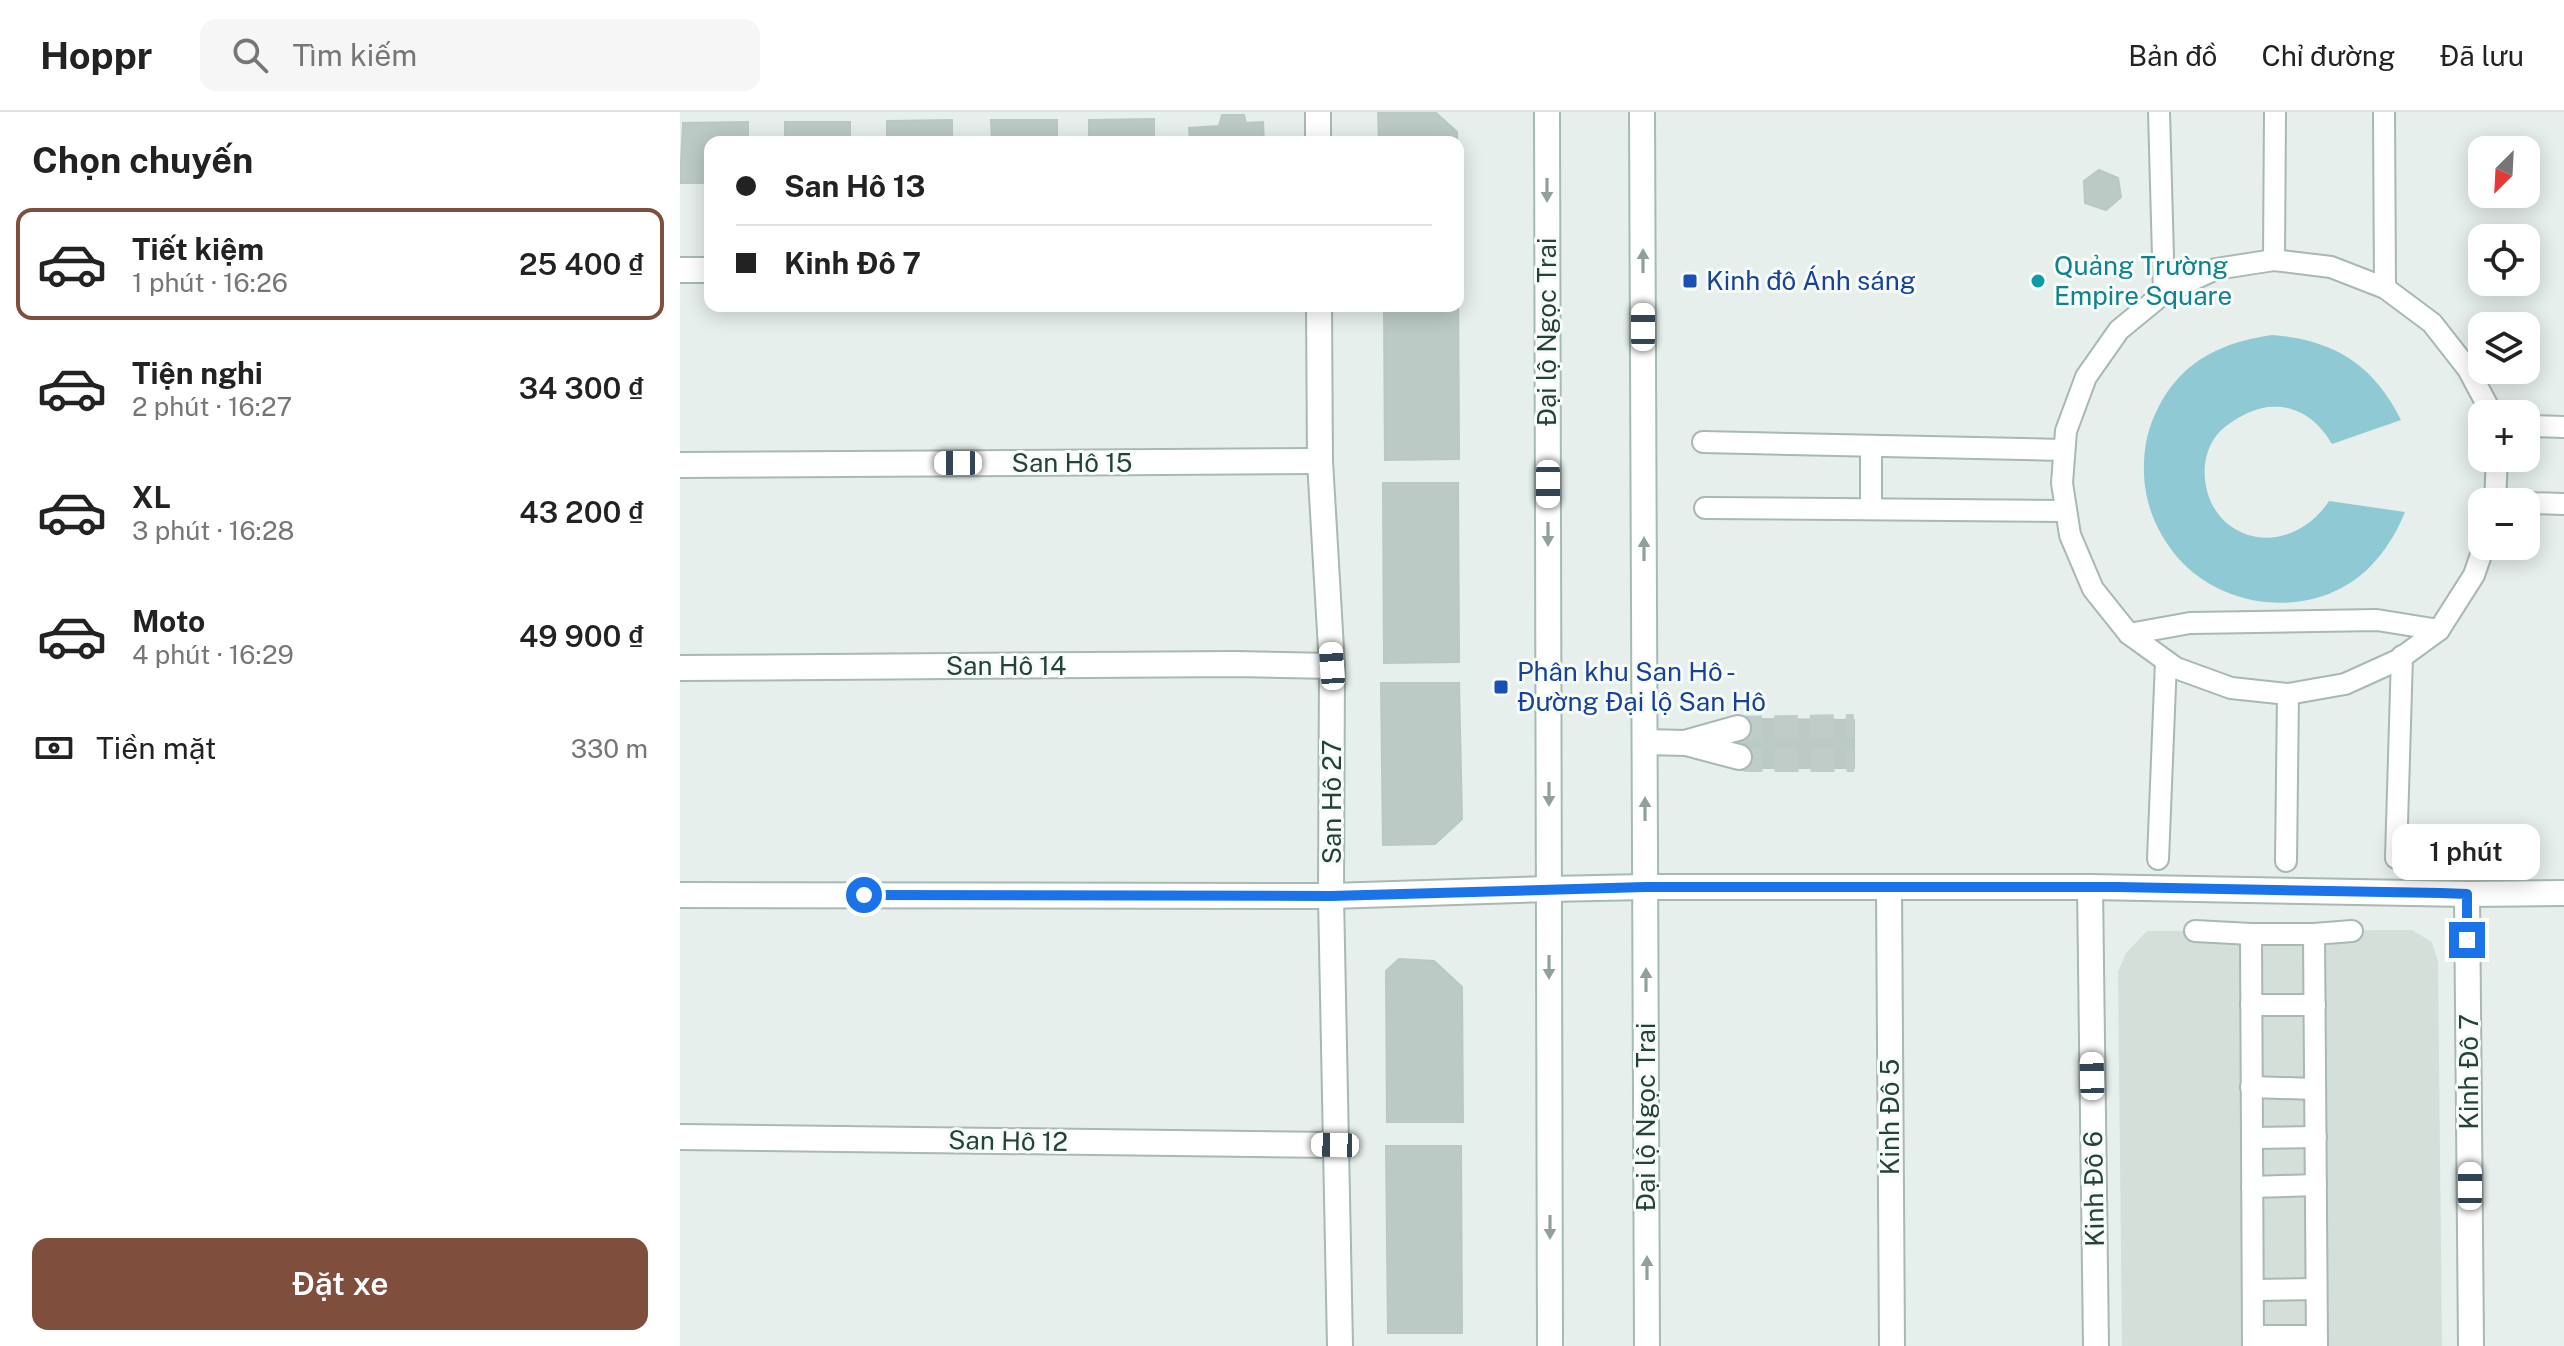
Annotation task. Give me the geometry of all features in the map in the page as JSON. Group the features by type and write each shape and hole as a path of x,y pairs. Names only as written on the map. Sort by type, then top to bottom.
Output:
{"street":[{"path":"1318,112 1318,136"},
{"name":"Đại lộ Ngọc Trai","path":"1547,112 1550,1346"},
{"name":"Đại lộ Ngọc Trai","path":"1642,112 1647,1346"},
{"path":"2159,112 2164,293"},
{"path":"2274,260 2275,112"},
{"path":"2384,112 2385,288"},
{"path":"2479,560 2474,575 2439,630 2402,656 2345,684 2288,694 2231,688 2176,668 2129,634 2093,589 2070,535 2062,483 2066,431 2086,377 2119,330 2164,293 2216,269 2274,260 2331,267 2385,288 2432,323 2468,369 2485,400"},
{"path":"680,270 704,270"},
{"name":"San Hô 27","path":"1319,312 1320,461 1332,666 1331,896 1340,1346"},
{"path":"2540,426 2564,427"},
{"path":"1703,442 2064,450"},
{"path":"1871,446 1871,509"},
{"name":"San Hô 15","path":"680,465 1320,461"},
{"path":"2540,503 2564,504"},
{"path":"1705,508 2066,511"},
{"path":"2129,634 2190,623 2361,620 2439,630"},
{"path":"2396,858 2402,656"},
{"path":"2158,859 2166,661"},
{"name":"San Hô 14","path":"680,668 1332,666"},
{"path":"2286,861 2288,694"},
{"path":"1686,743 1738,728"},
{"path":"1645,742 1686,743 1739,757"},
{"path":"680,895 1331,896 1645,887 2090,887 2564,893"},
{"name":"Kinh Đô 6","path":"2090,887 2096,1346"},
{"name":"Kinh Đô 5","path":"1889,888 1892,1346"},
{"name":"Kinh Đô 7","path":"2467,894 2471,1346"},
{"path":"2195,931 2314,934 2352,931"},
{"path":"2251,934 2253,1341 2317,1341 2314,934"},
{"path":"2251,1005 2315,1005"},
{"path":"2251,1087 2315,1089"},
{"name":"San Hô 12","path":"680,1137 1335,1145"},
{"path":"2252,1138 2316,1137"},
{"path":"2252,1187 2316,1185"},
{"path":"2253,1290 2316,1289"}],"shaded area":[{"path":"2412,930 2432,942 2438,962 2442,1346 2122,1346 2118,972 2126,953 2147,931"}],"water":[{"path":"2272,335 2314,343 2349,358 2378,384 2401,420 2332,444 2306,415 2288,408 2268,407 2242,416 2218,434 2206,459 2206,488 2219,515 2242,533 2270,538 2297,530 2320,513 2329,501 2405,512 2377,559 2356,579 2332,593 2305,601 2278,603 2223,591 2199,577 2178,558 2154,520 2144,476 2145,448 2151,423 2180,376 2221,348"}],"building":[{"path":"1378,112 1435,112 1457,132 1457,136 1379,136"},
{"path":"1222,115 1244,115 1246,123 1263,122 1264,136 1190,136 1189,128 1219,126"},
{"path":"1154,119 1154,136 1089,136 1089,120"},
{"path":"952,120 952,136 887,136 887,121"},
{"path":"991,120 1057,120 1057,136 992,136"},
{"path":"748,122 748,136 704,136 704,183 680,183 683,123"},
{"path":"785,122 850,122 850,136 785,136"},
{"path":"2099,170 2118,178 2121,197 2106,210 2085,203 2084,181"},
{"path":"1384,312 1458,312 1459,459 1385,460"},
{"path":"1383,483 1458,483 1459,662 1384,663"},
{"path":"1381,683 1459,683 1462,819 1435,844 1383,845"},
{"path":"1738,719 1854,720 1854,768 1739,768"},
{"path":"1399,959 1434,961 1462,987 1463,1122 1387,1122 1386,971"},
{"path":"1386,1146 1461,1146 1462,1333 1388,1333"}],"tunnel":[{"path":"1738,728 1854,726"},
{"path":"1739,757 1748,760 1854,760"}],"place":[{"name":"Kinh đô Ánh sáng","path":"1690,281"},
{"name":"Quảng Trường Empire Square","path":"2038,281"},
{"name":"Phân khu San Hô - Đường Đại lộ San Hô","path":"1501,687"}],"route":[{"path":"864,895 1331,896 1645,887 2117,887 2441,893 2467,894 2467,940"}]}
